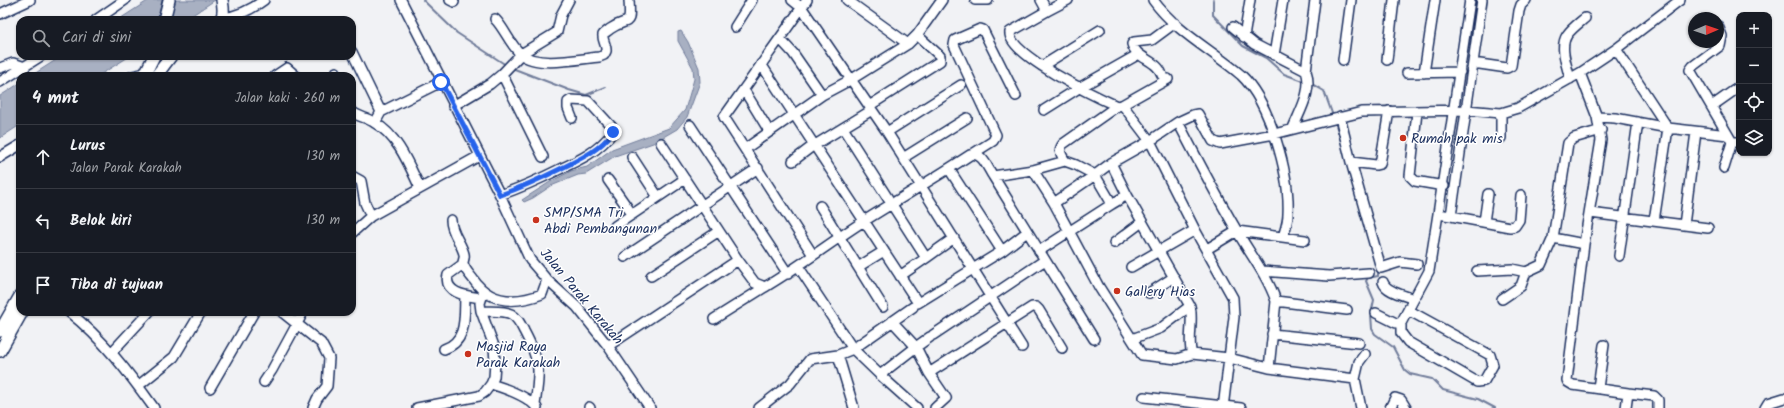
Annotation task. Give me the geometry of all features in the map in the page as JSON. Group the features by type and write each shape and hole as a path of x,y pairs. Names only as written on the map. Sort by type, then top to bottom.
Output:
{"main road":[{"path":"165,16 169,0"},
{"path":"150,72 153,60"},
{"path":"152,72 166,60"},
{"path":"0,331 16,303"},
{"path":"1,345 19,316"}],"street":[{"path":"0,14 30,0"},
{"path":"222,11 237,16 264,0"},
{"name":"Jalan Parak Karakah","path":"401,0 453,106 500,195 530,260 547,280 576,307 608,346 650,408"},
{"path":"453,106 490,84 521,54 557,32 561,15 569,0"},
{"path":"495,19 521,54 530,59 552,63 601,56 606,49 603,38 604,34 616,24 628,22 630,18 629,0"},
{"path":"735,26 752,0"},
{"path":"792,0 804,4 921,185 1022,348"},
{"path":"847,0 908,44"},
{"path":"975,0 988,0"},
{"path":"1041,0 1047,11"},
{"path":"1068,0 1010,32 1010,35 1013,42 1023,52 1042,66 1079,88 1119,106 1150,141 1195,230 1207,249 1233,298 1234,317 1223,407"},
{"path":"1153,0 1175,23 1246,80 1256,95 1280,151 1288,199 1288,221 1283,237"},
{"path":"1244,37 1250,0"},
{"path":"1274,55 1283,0"},
{"path":"1293,128 1308,91 1307,74 1315,0"},
{"path":"1343,60 1351,0"},
{"path":"1387,60 1394,0"},
{"path":"1424,73 1435,0"},
{"path":"1408,310 1490,355 1493,365 1484,381 1477,382 1408,342 1401,333 1402,323 1408,310 1430,271 1438,214 1444,186 1470,0"},
{"path":"1451,216 1482,0"},
{"path":"1473,63 1507,68 1511,66 1519,10 1521,5 1526,0"},
{"path":"1054,203 1111,163 1150,141 1178,122 1198,114 1213,141 1220,144 1274,134 1293,128 1362,112 1466,110 1501,114 1518,108 1580,73 1616,49 1680,0"},
{"path":"745,149 768,131 822,95 852,79 908,44 917,35 939,1"},
{"path":"101,16 118,2"},
{"path":"804,4 724,117 813,255"},
{"path":"1570,78 1564,42 1567,36 1585,18"},
{"path":"1065,161 1060,152 1060,148 1063,144 1165,77 1158,66 1139,54 1132,46 1132,43 1150,41 1175,23"},
{"path":"1233,26 1244,37 1307,74"},
{"path":"714,319 788,274 813,255 864,221 994,141 996,135 954,45 955,40 980,29 983,30 1016,96"},
{"path":"1042,66 1100,30"},
{"path":"793,161 940,61 940,56 917,35"},
{"path":"780,39 793,53 822,95"},
{"path":"1463,48 1475,50"},
{"path":"1717,48 1693,66 1690,70 1733,140 1724,168"},
{"path":"1616,49 1668,128 1654,221"},
{"path":"1044,110 1139,54"},
{"path":"17,72 35,60"},
{"path":"356,60 381,112"},
{"path":"0,68 13,63 25,67"},
{"path":"761,64 795,113 918,303 1002,251 1027,232"},
{"path":"281,72 287,68 292,72"},
{"path":"507,69 543,157"},
{"path":"0,82 16,72"},
{"path":"1407,73 1460,72"},
{"path":"1580,73 1597,117 1601,145 1584,244 1567,380 1573,385 1654,396 1658,400 1658,408"},
{"path":"375,122 381,112 441,82"},
{"path":"887,132 960,85"},
{"path":"1712,106 1736,89"},
{"path":"744,90 768,131"},
{"path":"500,195 525,186 577,162 592,153 613,132 612,128 588,101 571,100 568,102 568,108 572,118"},
{"path":"1351,162 1376,165 1380,164 1389,111"},
{"path":"1418,112 1410,176 1415,181 1444,186"},
{"path":"356,114 375,122 390,135 403,153 420,188"},
{"path":"1501,114 1501,138"},
{"path":"1597,117 1638,122 1733,140"},
{"path":"903,158 967,118"},
{"path":"1335,118 1351,162 1381,268 1400,262 1417,264"},
{"path":"1178,122 1237,231 1262,271 1276,301 1269,368"},
{"path":"1619,256 1638,122"},
{"path":"690,125 788,274"},
{"path":"843,128 926,258"},
{"path":"1477,271 1512,269 1526,272 1541,265 1553,238 1567,145 1574,138 1600,130"},
{"path":"1684,225 1696,132"},
{"path":"661,143 738,260 756,283 765,287"},
{"path":"0,157 16,147"},
{"path":"974,153 979,155 993,176 1094,339"},
{"path":"356,229 371,216 480,156"},
{"path":"632,157 658,197"},
{"path":"993,176 1033,170 1065,161 1095,175 1112,204"},
{"path":"1111,163 1127,195 1190,306 1193,322 1190,350 1192,354"},
{"path":"625,257 758,168"},
{"path":"949,169 1002,251"},
{"path":"1033,170 1054,203 1099,287 1142,355 1177,359 1192,354 1229,358 1269,368 1355,379"},
{"path":"356,178 361,181 365,203 371,216"},
{"path":"615,226 685,179"},
{"path":"608,180 632,214"},
{"path":"1484,222 1488,194"},
{"path":"1039,251 1127,195"},
{"path":"1438,214 1510,227 1515,226 1519,220 1521,195"},
{"path":"820,206 883,307"},
{"path":"1590,213 1625,216 1708,228"},
{"path":"417,408 479,396 485,392 494,377 495,353 481,311 483,295 463,264 464,254 453,230 451,220"},
{"path":"1114,242 1142,222"},
{"path":"1131,267 1195,230"},
{"path":"651,276 719,231"},
{"path":"1207,249 1237,231 1305,240"},
{"path":"900,276 954,238"},
{"path":"1553,238 1584,244"},
{"path":"858,268 884,251"},
{"path":"608,346 738,260"},
{"path":"880,375 931,336 1045,260"},
{"path":"463,264 451,271 448,278 451,289 465,296 483,295 507,301 524,300 542,294 547,280"},
{"path":"798,266 853,349 917,408"},
{"path":"1262,271 1329,276 1369,273"},
{"path":"1502,299 1521,286 1526,272"},
{"path":"1149,293 1174,277"},
{"path":"1383,282 1389,289 1414,299"},
{"path":"444,349 450,347 459,338 463,330 465,296"},
{"path":"1276,301 1347,310"},
{"path":"1132,339 1161,328 1190,306"},
{"path":"760,408 790,384 810,359 838,355 853,349 913,307"},
{"path":"929,373 1006,322 1032,307 1036,307 1039,310 1062,348"},
{"path":"481,311 505,312 514,316 519,322 532,347 538,363 536,406 505,388 491,384"},
{"path":"1376,313 1396,323 1402,323"},
{"path":"74,316 87,326 112,352 154,408"},
{"path":"112,352 145,316"},
{"path":"138,386 174,358 198,316"},
{"path":"210,388 252,316"},
{"path":"287,316 321,342 329,358 327,386 317,399 313,408"},
{"path":"264,382 301,316"},
{"path":"892,321 916,347 929,373 946,397 945,400 935,408"},
{"path":"1272,334 1359,343"},
{"path":"1598,388 1604,346"},
{"path":"1361,408 1355,379 1359,362 1365,354"},
{"path":"838,355 854,408"},
{"path":"1626,408 1628,393"},
{"path":"1144,397 1156,398 1187,405 1241,408"},
{"path":"1154,408 1156,398"},
{"path":"1390,408 1395,398 1401,400 1406,408"},
{"path":"1765,408 1768,403 1784,398"}],"water":[{"path":"149,0 215,0 191,16 124,16"},
{"path":"681,31 688,42 699,68 700,82 687,117 677,129 653,143 615,156 586,174 578,175 551,186 524,202 522,200 550,182 571,171 587,167 612,149 669,128 685,110 694,79 693,68 678,41 678,32"},
{"path":"56,60 124,60 104,72 37,72"},
{"path":"16,86 16,128 0,138 0,96"}],"waterway":[{"path":"423,0 457,33 506,65"},
{"path":"1213,0 1213,15 1243,46 1266,58 1284,74 1306,82"},
{"path":"512,68 586,95 606,87"},
{"path":"1312,84 1324,91 1333,116"},
{"path":"1335,122 1341,141"},
{"path":"1378,270 1378,276 1368,278 1366,281 1374,300 1371,314 1372,329 1375,334 1393,347 1405,370 1410,374 1432,379 1443,390 1478,399 1495,408"}],"place":[{"name":"Rumah pak mis","path":"1403,138"},
{"name":"SMP/SMA Tri Abdi Pembangunan","path":"536,220"},
{"name":"Gallery Hias","path":"1117,291"},
{"name":"Masjid Raya Parak Karakah","path":"468,354"}],"route":[{"path":"441,82 500,195 525,186 561,168 577,162 592,153 613,132"}]}
